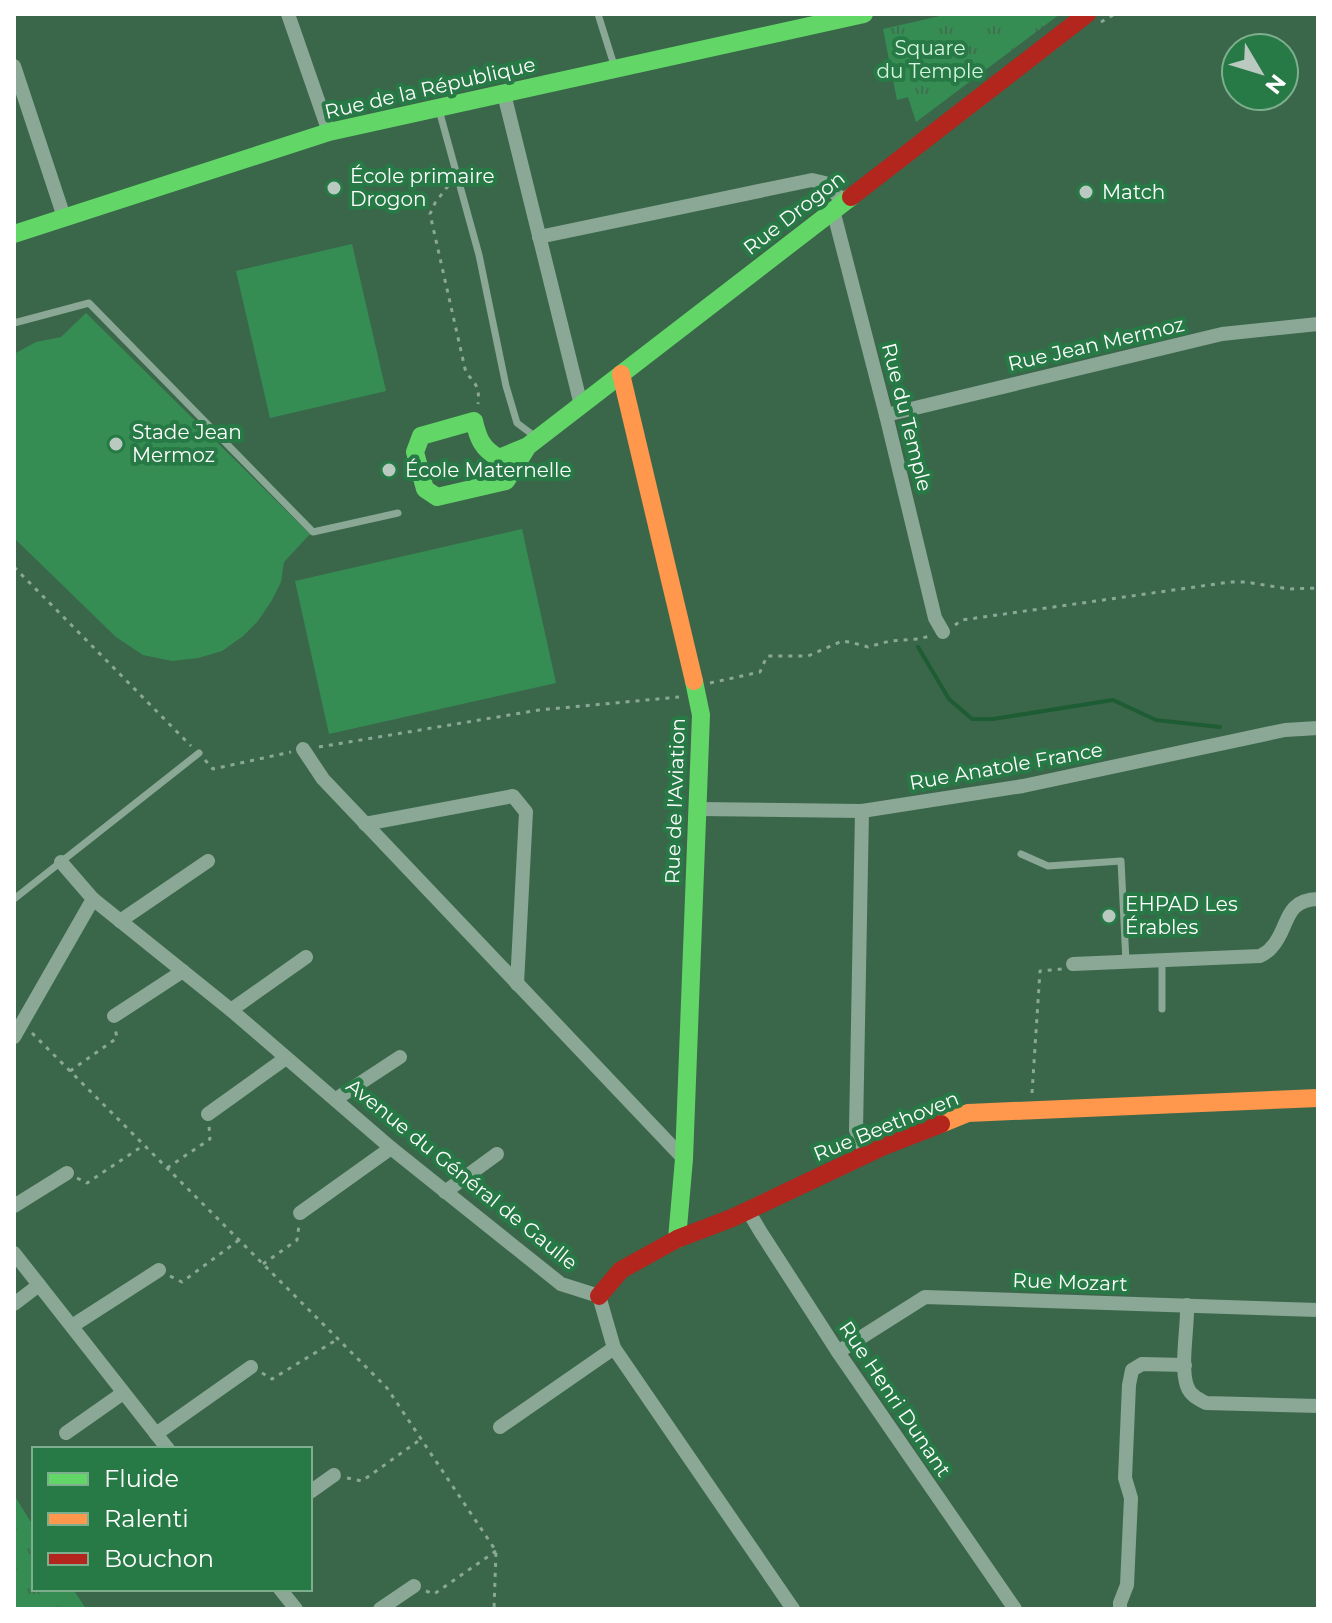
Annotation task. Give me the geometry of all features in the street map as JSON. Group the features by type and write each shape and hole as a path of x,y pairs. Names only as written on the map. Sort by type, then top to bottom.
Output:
{"street":[{"path":"288,14 329,132"},
{"name":"Rue de la République","path":"14,234 329,132 864,14"},
{"name":"Rue Drogon","path":"532,442 506,481 437,497 425,489 415,452 421,436 474,421 487,453 499,458 532,442 1087,14"},
{"path":"14,66 64,217"},
{"path":"504,94 581,405"},
{"path":"539,237 812,180 825,183 838,206"},
{"name":"Rue du Temple","path":"838,206 935,618 943,632"},
{"name":"Rue Jean Mermoz","path":"886,415 1222,334 1318,324"},
{"name":"Rue de l'Aviation","path":"621,374 701,715 684,1159 677,1239"},
{"name":"Rue Anatole France","path":"698,809 862,811 1023,786 1285,730 1318,728"},
{"path":"303,749 323,779 684,1159"},
{"path":"365,824 513,796 526,812 517,984"},
{"path":"862,811 856,1130 866,1155"},
{"path":"120,921 208,861"},
{"name":"Avenue du Général de Gaulle","path":"61,862 93,899 231,1010 445,1192 561,1284 599,1296"},
{"path":"14,1037 93,899"},
{"path":"1073,964 1260,956 1273,947 1292,909 1306,899 1318,899"},
{"path":"231,1010 306,957"},
{"path":"114,1016 183,971"},
{"path":"336,1099 400,1057"},
{"path":"208,1114 286,1058"},
{"name":"Rue Beethoven","path":"599,1296 621,1270 677,1239 732,1218 884,1146 968,1113 1318,1098"},
{"path":"300,1213 391,1148"},
{"path":"445,1192 497,1154"},
{"path":"14,1206 67,1173"},
{"name":"Rue Henri Dunant","path":"747,1209 838,1352 1015,1609"},
{"path":"14,1253 166,1447"},
{"path":"72,1326 159,1270"},
{"path":"14,1304 39,1285"},
{"path":"599,1296 614,1348 793,1609"},
{"name":"Rue Mozart","path":"838,1352 925,1297 1318,1310"},
{"path":"1187,1305 1185,1365 1187,1387 1194,1397 1206,1403 1318,1406"},
{"path":"500,1427 614,1348"},
{"path":"1120,1609 1127,1585 1131,1498 1125,1478 1132,1370 1142,1364 1185,1365"},
{"path":"156,1434 251,1367"},
{"path":"66,1433 123,1393"},
{"path":"312,1491 334,1475"},
{"path":"380,1609 414,1586"},
{"path":"281,1591 292,1608"}],"lane":[{"path":"598,14 615,69"},
{"path":"439,108 479,255 506,386 517,423 532,442"},
{"path":"14,323 89,303 313,532 398,513"},
{"path":"14,899 199,753"},
{"path":"1021,854 1048,866 1121,861 1126,962"},
{"path":"1162,960 1162,1009"}],"path":[{"path":"451,182 430,214 466,373 477,385 478,407"},
{"path":"14,567 213,769 303,749 539,710 697,695 711,682 760,672 767,656 808,656 842,641 868,647 890,641 918,639 943,632 962,620 1230,582 1289,589 1318,588"},
{"path":"1033,1110 1040,971 1064,969 1073,964"},
{"path":"70,1071 117,1038 114,1016"},
{"path":"23,1023 387,1388 496,1551 494,1609"},
{"path":"167,1168 210,1139 208,1114"},
{"path":"67,1173 87,1183 144,1145"},
{"path":"263,1264 297,1240 300,1213"},
{"path":"159,1270 182,1282 239,1240"},
{"path":"251,1367 272,1379 338,1339"},
{"path":"334,1475 362,1481 421,1439"},
{"path":"414,1586 434,1594 496,1551"}],"green space":[{"name":"Square du Temple","path":"949,14 1060,14 916,122 908,97 897,100 883,29"},
{"path":"352,244 386,391 270,418 236,271"},
{"name":"Stade Jean Mermoz","path":"86,313 310,534 284,562 281,582 258,621 222,651 172,661 143,655 116,637 14,538 14,354 36,342 61,337"},
{"path":"522,529 556,683 329,734 295,581"},
{"path":"14,1495 32,1524 32,1591 74,1591 86,1609 14,1609"}],"waterway":[{"path":"918,647 949,699 972,719 993,719 1113,700 1156,720 1220,727"}],"traffic: fast":[{"path":"14,234 329,132 864,14"},
{"path":"528,446 506,481 437,497 425,489 415,452 421,436 474,421 488,451 499,458 528,446 851,197"},
{"path":"677,1239 684,1159 701,715 694,681"}],"traffic: slow":[{"path":"621,374 694,681"},
{"path":"941,1124 968,1113 1318,1098"}],"traffic: jam":[{"path":"851,197 1087,14"},
{"path":"599,1296 621,1270 677,1239 732,1218 884,1146 941,1124"}],"place":[{"name":"École primaire Drogon","path":"334,188"},
{"name":"Match","path":"1086,192"},
{"name":"Stade Jean Mermoz","path":"116,444"},
{"name":"École Maternelle","path":"389,470"},
{"name":"EHPAD Les Érables","path":"1109,916"}]}
